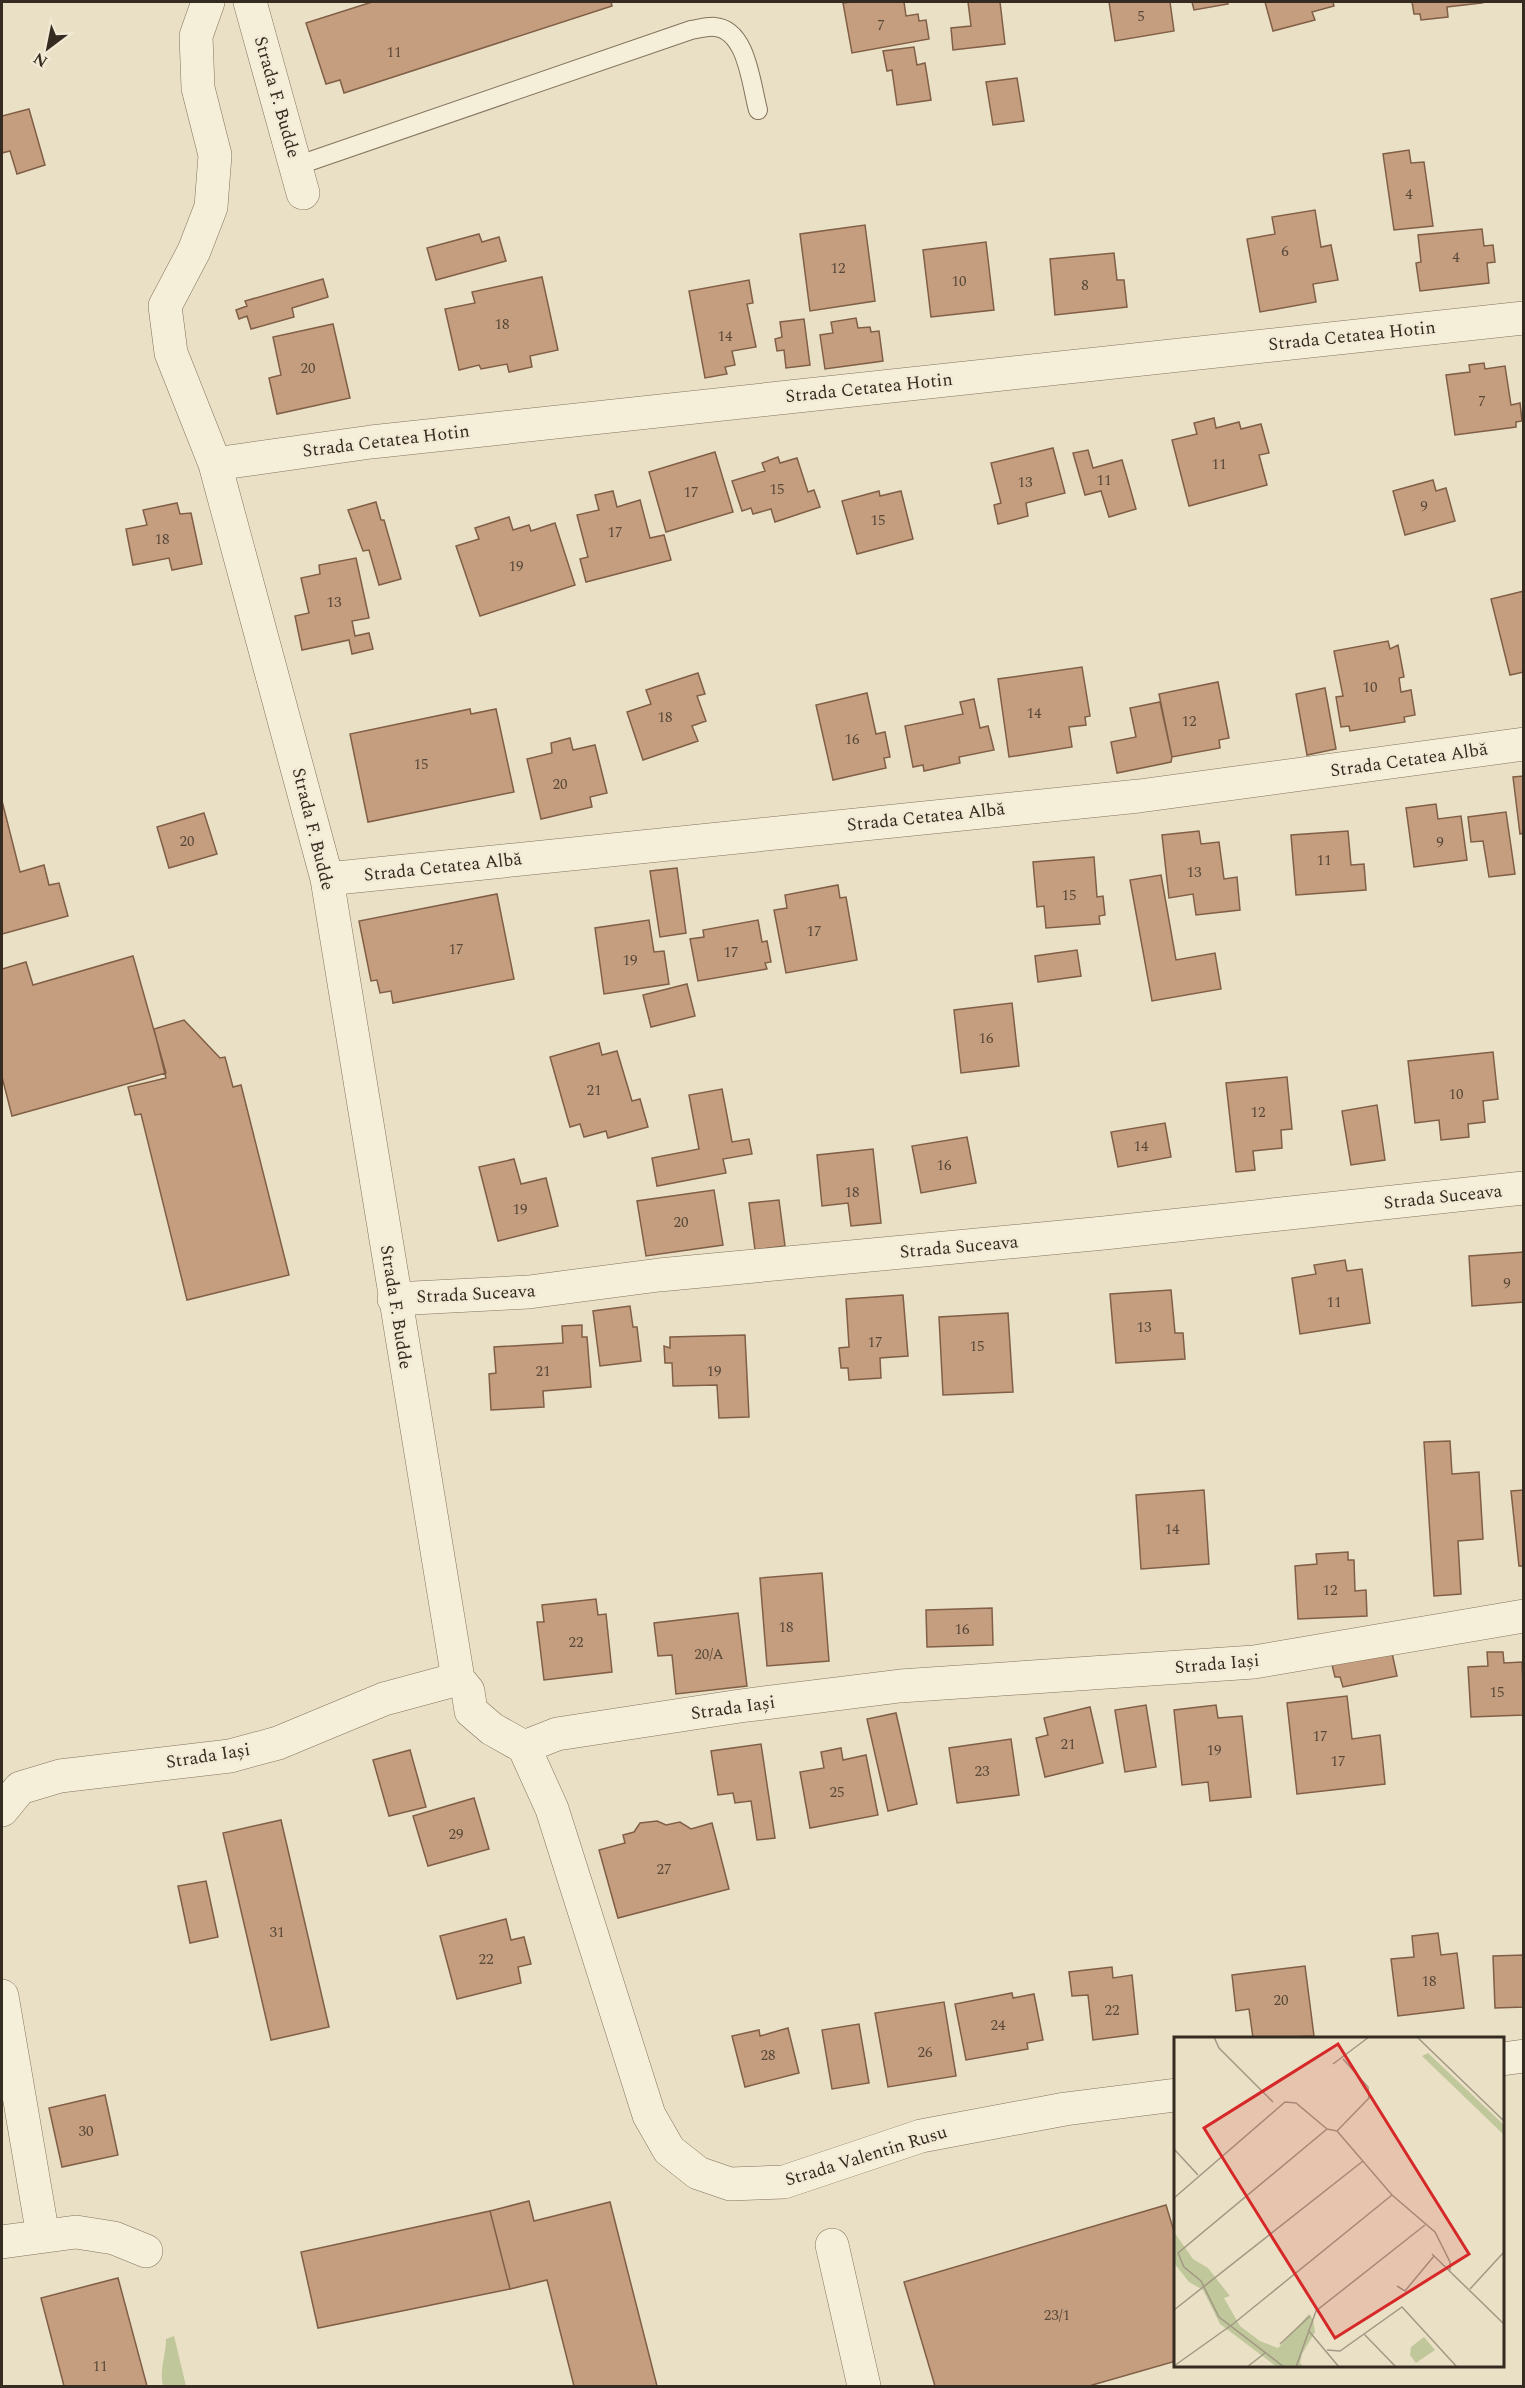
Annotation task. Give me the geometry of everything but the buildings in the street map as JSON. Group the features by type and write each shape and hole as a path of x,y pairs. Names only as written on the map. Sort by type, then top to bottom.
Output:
{"street":[{"name":"Strada F. Budde","path":"208,2 196,36 198,88 215,155 211,207 194,251 165,306 171,353 215,464 327,879 458,1679"},
{"name":"Strada F. Budde","path":"250,2 300,180"},
{"name":"Strada Cetatea Hotin","path":"215,464 371,442 1524,318"},
{"name":"Strada Cetatea Albă","path":"327,879 1139,796 1524,744"},
{"name":"Strada Suceava","path":"394,1299 529,1292 660,1275 1092,1234 1524,1188"},
{"name":"Strada Iași","path":"524,1747 557,1734 752,1704 900,1686 1254,1662 1524,1616"},
{"path":"458,1679 468,1691 471,1711 492,1729 524,1747"},
{"name":"Strada Iași","path":"2,1810 20,1788 60,1776 230,1756 278,1743 384,1699 458,1679"},
{"name":"Strada Valentin Rusu","path":"524,1747 552,1809 649,2115 669,2150 698,2173 730,2184 784,2182 921,2136 1065,2109 1174,2095"},
{"path":"2,1996 43,2236"},
{"path":"1504,2059 1524,2056"},
{"path":"2,2242 76,2232 114,2238 146,2251"},
{"path":"832,2245 864,2386"}],"lane":[{"path":"300,180 691,30 716,27 729,32 741,43 758,110"}],"green space":[{"path":"174,2336 186,2386 163,2386 166,2339"}]}
